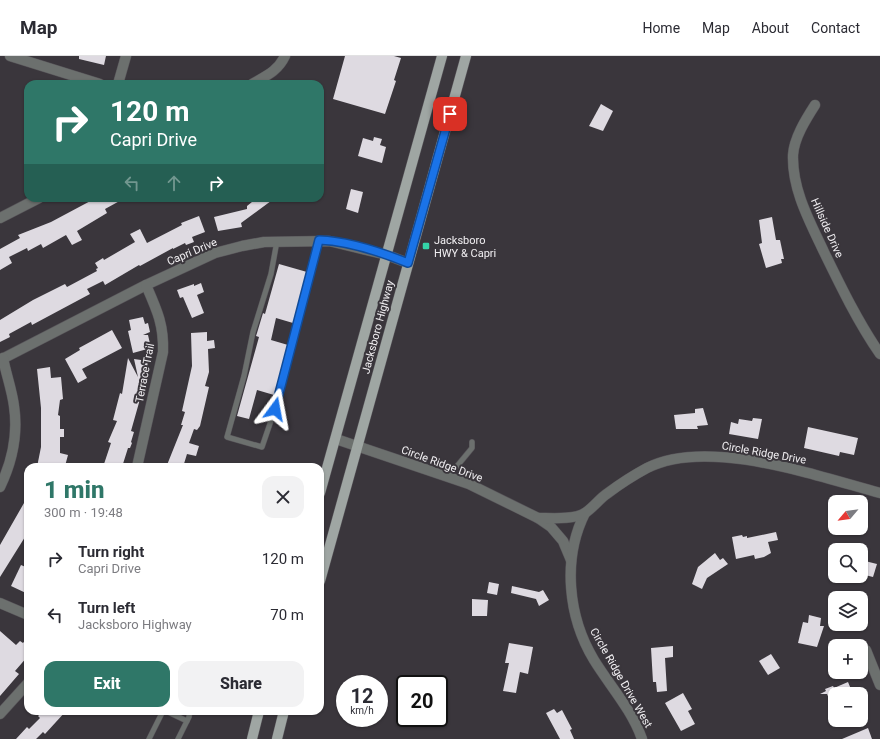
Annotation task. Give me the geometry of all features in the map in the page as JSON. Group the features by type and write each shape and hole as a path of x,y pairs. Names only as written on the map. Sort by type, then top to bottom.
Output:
{"main road":[{"name":"Jacksboro Highway","path":"324,480 387,255 400,202 442,56"},
{"name":"Jacksboro Highway","path":"324,567 466,56"},
{"path":"252,739 259,715"},
{"path":"277,739 283,715"}],"street":[{"path":"10,56 87,80"},
{"path":"119,80 126,56"},
{"path":"259,80 273,72 284,60"},
{"name":"Hillside Drive","path":"815,105 793,153 794,175 805,210 836,278 869,338 880,354"},
{"path":"0,218 31,202"},
{"name":"Capri Drive","path":"2,359 146,285 215,253 242,246 277,241 329,241 387,255 408,263"},
{"name":"Terrace Trail","path":"138,463 163,352 163,335 160,318 146,285"},
{"path":"0,487 6,476 16,426 14,405 2,359"},
{"path":"336,439 358,447"},
{"name":"Circle Ridge Drive","path":"358,447 469,484 538,518 551,527 563,541 571,560"},
{"name":"Circle Ridge Drive","path":"538,518 554,518 585,513 608,493 647,468 676,457 725,457 758,462 803,472 880,493"},
{"name":"Circle Ridge Drive West","path":"585,513 578,528 571,560 572,596 581,634 594,659 626,706 642,739"},
{"path":"0,603 24,613"},
{"path":"868,655 880,685"},
{"path":"0,714 24,687"}],"lane":[{"path":"277,241 271,274 253,332 244,376 228,437 262,447 275,409 319,240"},
{"path":"448,477 472,448 472,442"},
{"path":"149,739 162,715"},
{"path":"173,715 187,721"},
{"path":"178,739 189,715"}],"building":[{"path":"79,56 106,56 104,65 79,59"},
{"path":"345,56 394,56 401,58 394,80 396,81 385,114 333,99"},
{"path":"601,104 613,111 603,131 589,126"},
{"path":"374,137 382,139 380,145 386,147 382,163 358,156 363,138 373,141"},
{"path":"351,189 363,192 358,213 346,209"},
{"path":"88,202 118,202 105,209 107,213 77,231 82,240 72,245 66,235 43,248 41,244 28,251 27,248 9,257 12,263 0,270 0,249 20,238 18,235 51,222"},
{"path":"252,202 270,202 241,223 242,227 218,231 214,217 247,209 247,206"},
{"path":"199,216 205,232 192,237 194,242 186,245 185,243 173,248 140,266 139,265 105,285 103,281 87,289 90,294 32,325 31,322 9,334 10,337 0,342 0,320 33,300 65,284 67,287 97,271 96,269 98,268 95,263 103,258 104,260 135,242 130,234 140,229 147,243 182,225 181,223"},
{"path":"772,217 776,240 780,240 784,259 781,259 782,263 766,268 759,244 762,243 759,220"},
{"path":"279,264 307,272 293,323 276,318 271,340 288,345 274,395 257,390 249,419 237,416 259,337 256,336 263,313 265,314"},
{"path":"201,283 204,292 197,295 204,313 192,318 183,297 180,298 177,290"},
{"path":"143,317 145,324 148,323 150,332 143,335 148,335 151,348 133,353 128,331 131,330 129,320"},
{"path":"112,330 122,348 82,369 87,378 78,383 65,359 80,350 79,348"},
{"path":"207,332 207,341 214,340 215,348 208,349 209,372 205,386 209,387 200,426 197,430 194,429 189,443 199,446 196,456 187,454 184,463 168,463 183,425 181,425 185,412 182,411 192,366 191,333"},
{"path":"128,358 138,377 134,359 148,361 143,394 142,392 131,431 134,432 130,448 128,448 123,463 104,463 111,443 108,442 117,421 113,420 120,393 122,394"},
{"path":"50,367 51,378 61,377 63,399 60,400 58,415 60,416 60,429 64,429 64,437 60,437 60,453 68,455 66,463 38,463 41,447 41,408 37,369"},
{"path":"703,408 708,425 697,426 698,429 676,429 674,415 695,413 695,409"},
{"path":"753,418 762,419 758,439 729,434 731,422 738,424 739,419 752,421"},
{"path":"808,427 858,438 854,455 840,452 839,456 804,448"},
{"path":"24,503 24,539 0,577 0,545"},
{"path":"776,532 778,540 768,542 771,553 764,557 755,559 754,555 736,559 732,537 742,535 743,537 747,536 747,538"},
{"path":"715,553 720,560 723,558 728,564 707,578 702,589 692,584 698,567"},
{"path":"868,562 877,564 873,577 868,576"},
{"path":"21,565 24,566 24,592 11,586"},
{"path":"489,582 499,584 497,595 487,593"},
{"path":"512,586 539,592 543,590 549,600 539,606 536,599 511,593"},
{"path":"472,599 488,600 487,616 472,616"},
{"path":"809,615 821,618 820,626 824,626 817,647 798,643 803,622 808,623"},
{"path":"0,631 16,645 20,641 23,643 24,642 24,661 15,671 19,674 0,696"},
{"path":"509,643 533,647 528,674 520,672 516,693 503,691 509,663 505,663"},
{"path":"673,646 673,657 665,658 667,691 657,692 656,682 653,682 651,648"},
{"path":"771,654 780,668 768,675 759,661"},
{"path":"848,682 850,687 836,687"},
{"path":"828,688 828,696 827,694 820,694 826,691 825,689"},
{"path":"683,693 692,709 688,711 695,724 681,731 665,703"},
{"path":"554,709 557,713 562,710 572,729 570,730 574,739 560,739 546,713"},
{"path":"62,715 45,734 43,732 36,739 16,739 27,727 29,729 40,718 38,716"},
{"path":"868,728 872,739 842,739"}],"place":[{"name":"Jacksboro HWY & Capri","path":"426,246"}],"route":[{"path":"275,409 319,240 387,255 408,263 450,114"}]}
